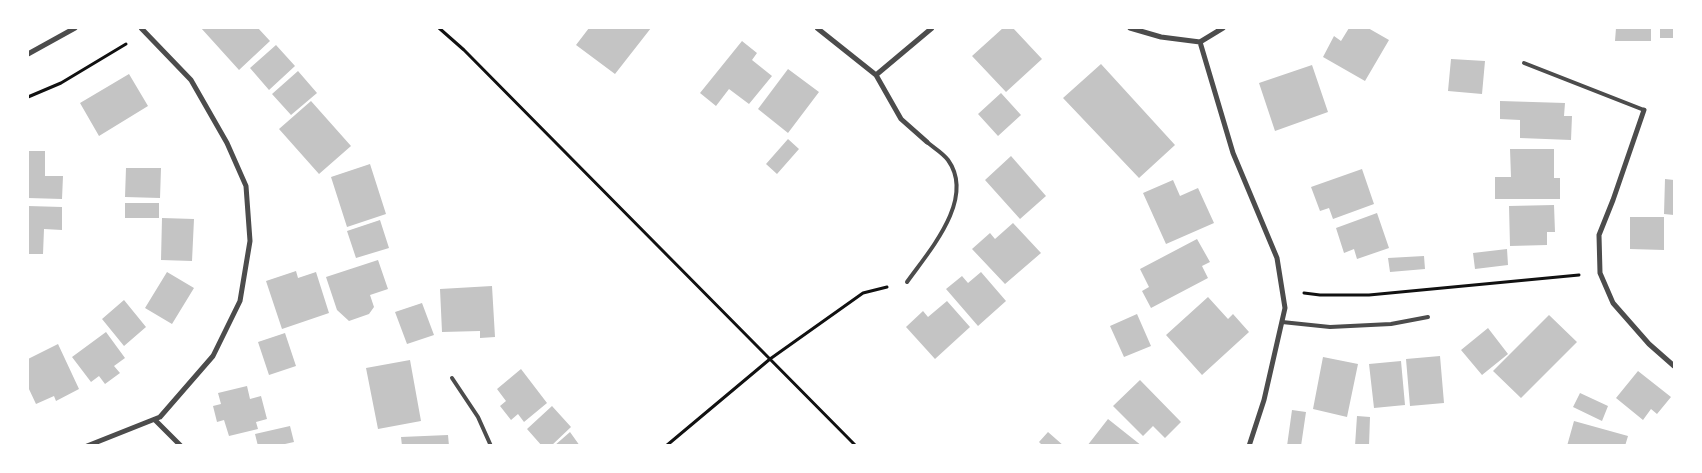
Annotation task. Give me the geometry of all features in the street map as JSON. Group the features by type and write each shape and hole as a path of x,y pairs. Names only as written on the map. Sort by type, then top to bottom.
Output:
{"street":[{"path":"28,54 75,28"},
{"path":"816,28 876,74 901,119 928,142"},
{"path":"876,74 932,28"},
{"path":"1130,28 1161,37 1200,42 1223,28"},
{"path":"87,446 160,418 213,356 240,301 250,241 246,186 227,143 191,80 144,30"},
{"path":"1200,42 1233,153 1277,258 1285,308 1264,400 1249,446"},
{"path":"1644,110 1599,235 1600,272 1613,303 1650,344 1674,366"},
{"path":"155,420 181,446"}],"lane":[{"path":"1524,63 1644,110"},
{"path":"907,282 944,229 957,191 957,180 948,160 928,142"},
{"path":"1282,322 1330,327 1391,324 1428,317"},
{"path":"452,378 478,418 491,446"}],"path":[{"path":"439,28 471,56 856,446"},
{"path":"28,97 61,83 144,30"},
{"path":"1282,291 1320,295 1369,295 1600,272"},
{"path":"666,446 770,359 863,292 907,282"}],"building":[{"path":"201,28 258,28 270,41 239,70"},
{"path":"589,28 651,28 615,74 576,45"},
{"path":"1003,28 1013,28 1042,59 1006,92 972,56"},
{"path":"1349,28 1368,28 1389,40 1365,81 1323,57 1334,36 1341,41"},
{"path":"1616,28 1651,28 1651,41 1615,41"},
{"path":"1660,28 1674,28 1674,38 1660,38"},
{"path":"742,41 757,53 752,60 772,76 749,104 729,89 716,106 700,93"},
{"path":"276,45 295,66 269,90 250,68"},
{"path":"1451,59 1485,61 1482,94 1448,91"},
{"path":"1101,64 1175,145 1139,178 1063,98"},
{"path":"1312,65 1328,112 1275,131 1259,83"},
{"path":"788,69 819,92 788,133 758,109"},
{"path":"298,71 317,93 291,115 272,94"},
{"path":"129,74 148,106 99,136 80,103"},
{"path":"1001,93 1021,115 998,136 978,114"},
{"path":"311,101 351,146 319,174 279,129"},
{"path":"1500,101 1565,103 1564,116 1572,116 1571,140 1520,138 1520,120 1500,119"},
{"path":"788,139 799,149 777,174 766,164"},
{"path":"1510,149 1554,149 1554,178 1560,178 1560,199 1495,199 1495,177 1511,177"},
{"path":"28,151 45,151 45,176 63,176 62,199 28,198"},
{"path":"1011,156 1046,196 1020,219 985,180"},
{"path":"370,164 386,214 347,227 331,177"},
{"path":"126,168 161,168 160,198 125,197"},
{"path":"1362,169 1374,204 1333,219 1329,208 1320,211 1311,187"},
{"path":"1665,179 1674,180 1674,215 1664,214"},
{"path":"1173,180 1180,196 1198,188 1214,223 1166,244 1143,193"},
{"path":"125,203 159,203 159,218 125,218"},
{"path":"1554,205 1555,232 1547,232 1547,245 1510,246 1509,206"},
{"path":"28,206 62,207 62,230 44,229 43,254 28,254"},
{"path":"1377,213 1389,248 1357,259 1354,249 1344,253 1336,228"},
{"path":"1630,217 1664,217 1664,250 1630,249"},
{"path":"162,218 194,219 192,261 161,260"},
{"path":"380,220 389,248 356,258 347,231"},
{"path":"1013,223 1041,253 1005,284 972,249 990,233 995,239"},
{"path":"1197,239 1210,262 1202,266 1208,278 1151,308 1142,291 1149,287 1140,269"},
{"path":"1507,249 1508,265 1475,269 1473,253"},
{"path":"1424,256 1425,269 1390,272 1388,258"},
{"path":"378,260 388,289 370,295 374,307 369,314 349,321 337,310 326,277"},
{"path":"296,271 298,278 316,272 329,313 282,329 266,281"},
{"path":"167,272 194,288 172,324 145,308"},
{"path":"981,272 1006,301 978,326 946,289 962,276 968,283"},
{"path":"492,286 495,337 480,338 480,331 442,332 440,289"},
{"path":"1208,297 1228,319 1233,314 1249,332 1202,375 1166,335"},
{"path":"124,300 146,327 124,346 102,319"},
{"path":"947,301 970,327 935,359 906,327 923,311 928,317"},
{"path":"422,303 434,335 407,344 395,312"},
{"path":"1137,314 1151,346 1124,357 1110,326"},
{"path":"1549,315 1577,342 1521,398 1493,371"},
{"path":"1488,328 1508,354 1482,375 1461,350"},
{"path":"106,332 125,358 114,366 120,373 105,384 99,376 91,382 72,357"},
{"path":"285,333 296,366 269,375 258,342"},
{"path":"58,344 79,389 56,401 54,396 36,404 28,387 28,359"},
{"path":"1440,356 1444,403 1410,406 1406,359"},
{"path":"1323,357 1358,364 1347,417 1313,409"},
{"path":"410,360 421,421 378,429 366,368"},
{"path":"1401,361 1405,405 1374,408 1369,364"},
{"path":"521,369 547,403 524,422 518,414 511,420 500,406 506,401 497,389"},
{"path":"1638,371 1671,397 1657,414 1651,409 1643,420 1616,398"},
{"path":"1140,380 1181,422 1165,438 1153,426 1143,436 1113,406"},
{"path":"247,386 250,399 261,396 267,419 256,422 258,429 229,436 224,420 217,422 213,406 221,404 218,393"},
{"path":"1580,393 1608,406 1602,421 1573,407"},
{"path":"552,406 571,427 551,446 542,446 527,429"},
{"path":"1292,410 1306,412 1301,446 1287,446"},
{"path":"1357,416 1370,417 1369,446 1355,446"},
{"path":"1108,419 1142,446 1087,446"},
{"path":"1574,421 1628,436 1625,446 1567,446"},
{"path":"290,426 294,442 276,446 258,446 255,434"},
{"path":"570,432 580,446 554,446"},
{"path":"1048,432 1064,446 1043,446 1039,442"},
{"path":"448,435 449,446 402,446 401,437"}]}
